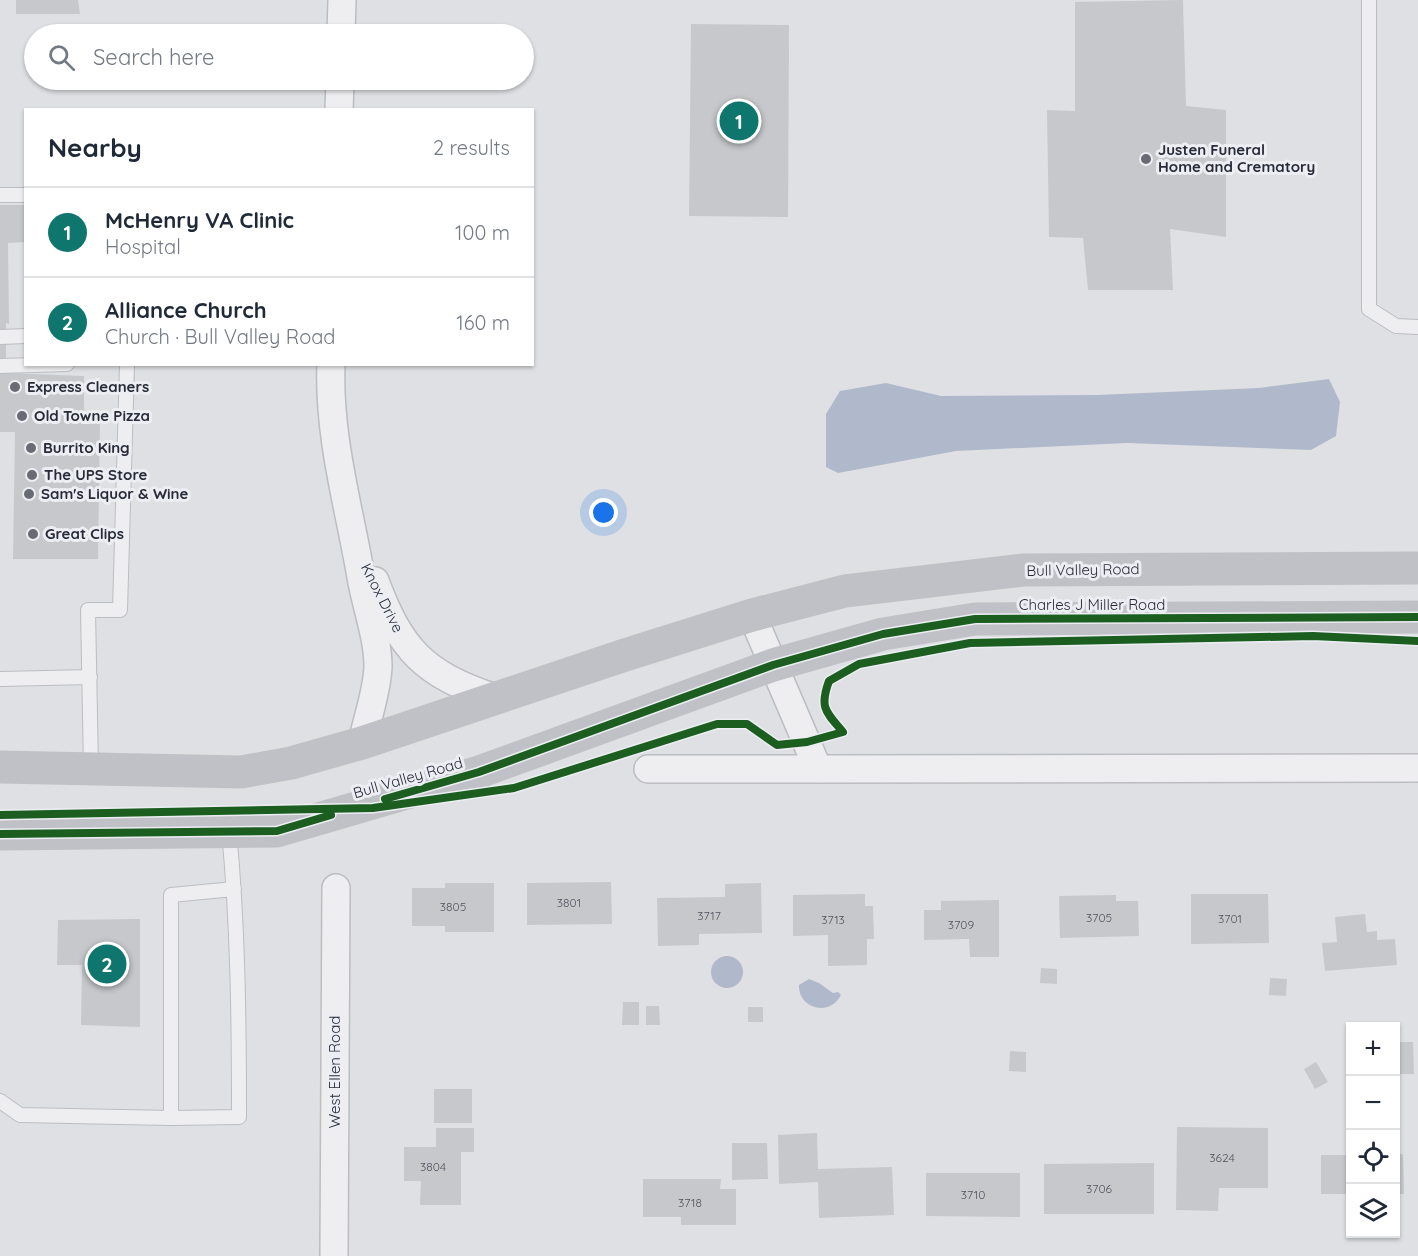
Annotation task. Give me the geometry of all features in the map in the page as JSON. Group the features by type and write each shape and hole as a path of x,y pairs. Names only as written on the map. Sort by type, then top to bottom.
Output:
{"street":[{"path":"341,24 342,0"},
{"path":"339,108 340,90"},
{"name":"Knox Drive","path":"331,366 338,462 359,554 378,669 362,743"},
{"name":"Knox Drive","path":"359,554 373,574 389,613 411,651 431,670 447,680 495,698"},
{"name":"Bull Valley Road","path":"0,767 241,771 291,763 362,743 752,615 845,591 1024,570 1418,568"},
{"path":"752,615 818,769"},
{"name":"Charles J Miller Road","path":"773,665 883,634 975,619 1418,617"},
{"name":"Bull Valley Road","path":"0,834 277,831 478,771 773,665"},
{"path":"648,769 1418,768"},
{"name":"West Ellen Road","path":"334,1256 336,888"}],"lane":[{"path":"1369,0 1369,309 1396,326 1418,327"},
{"path":"0,195 24,195"},
{"path":"0,337 24,336"},
{"path":"0,366 24,365"},
{"path":"91,768 88,610 120,610 127,366"},
{"path":"0,679 90,677"},
{"path":"0,1101 20,1115 240,1117 238,969 229,831"},
{"path":"171,1118 171,895 234,889"}],"water":[{"path":"1329,379 1340,402 1336,436 1311,450 1127,443 956,451 838,473 826,467 826,414 840,391 886,383 941,396 1097,395 1259,388"},
{"path":"727,956 738,961 743,972 738,983 727,988 716,983 711,972 716,961"},
{"path":"809,979 841,995 830,1006 823,1008 809,1005 800,993 799,985"}],"building":[{"path":"16,0 78,0 80,14 16,14"},
{"path":"1183,0 1186,106 1226,110 1226,237 1170,229 1173,290 1088,290 1083,238 1049,237 1047,110 1075,111 1075,2"},
{"path":"691,24 789,25 788,217 689,216"},
{"path":"0,205 24,205 24,242 8,243 9,324 6,323 6,373 84,376 84,424 100,424 98,559 13,559 15,432 0,432"},
{"path":"611,882 612,924 527,925 527,883"},
{"path":"445,883 494,883 494,932 445,932 445,926 412,926 412,888 445,888"},
{"path":"761,883 762,933 699,934 699,945 658,946 657,898 725,897 725,884"},
{"path":"865,894 865,906 873,906 874,939 867,939 867,965 828,966 828,935 793,936 793,895"},
{"path":"1191,894 1268,894 1269,943 1191,944"},
{"path":"1116,895 1116,901 1138,901 1139,936 1060,938 1059,896"},
{"path":"999,900 999,957 970,957 969,939 924,940 924,910 941,910 941,901"},
{"path":"1365,914 1367,932 1377,931 1377,940 1395,939 1397,965 1325,971 1322,943 1337,942 1335,917"},
{"path":"140,919 140,1027 81,1025 82,965 57,965 58,920"},
{"path":"1041,968 1057,969 1057,984 1040,983"},
{"path":"1270,978 1287,979 1286,996 1269,995"},
{"path":"623,1002 639,1002 639,1025 622,1025"},
{"path":"646,1006 659,1006 660,1025 646,1025"},
{"path":"748,1007 763,1007 763,1022 748,1022"},
{"path":"1400,1042 1413,1042 1414,1074 1400,1074"},
{"path":"1010,1051 1026,1052 1026,1072 1009,1071"},
{"path":"1316,1062 1328,1082 1315,1089 1304,1069"},
{"path":"434,1089 472,1089 472,1123 434,1123"},
{"path":"1177,1127 1268,1128 1268,1188 1219,1188 1218,1211 1176,1210"},
{"path":"436,1128 474,1128 474,1152 461,1152 461,1205 420,1205 421,1181 404,1181 404,1147 436,1147"},
{"path":"817,1133 818,1169 892,1167 894,1215 819,1218 818,1182 779,1184 778,1135"},
{"path":"732,1143 767,1143 768,1179 732,1180"},
{"path":"1400,1154 1403,1154 1404,1194 1400,1194"},
{"path":"1321,1155 1346,1155 1346,1194 1321,1194"},
{"path":"1154,1163 1154,1214 1044,1214 1044,1164"},
{"path":"926,1173 1020,1173 1020,1217 926,1216"},
{"path":"643,1179 721,1179 720,1189 736,1189 736,1225 681,1225 681,1217 643,1217"}],"cycle path":[{"path":"385,799 479,772 773,665 883,634 975,619 1418,617"},
{"path":"0,815 373,808 514,788 717,724 747,724 777,745 807,742 843,732 826,709 825,698 829,681 859,664 970,643 1313,636 1418,641"},
{"path":"0,834 277,831 331,815"}],"place":[{"name":"McHenry VA Clinic","path":"739,121"},
{"name":"Justen Funeral Home and Crematory","path":"1146,159"},
{"name":"Express Cleaners","path":"15,387"},
{"name":"Old Towne Pizza","path":"22,416"},
{"name":"Burrito King","path":"31,448"},
{"name":"The UPS Store","path":"32,475"},
{"name":"Sam's Liquor & Wine","path":"29,494"},
{"name":"Great Clips","path":"33,534"},
{"name":"Alliance Church","path":"107,964"}]}
